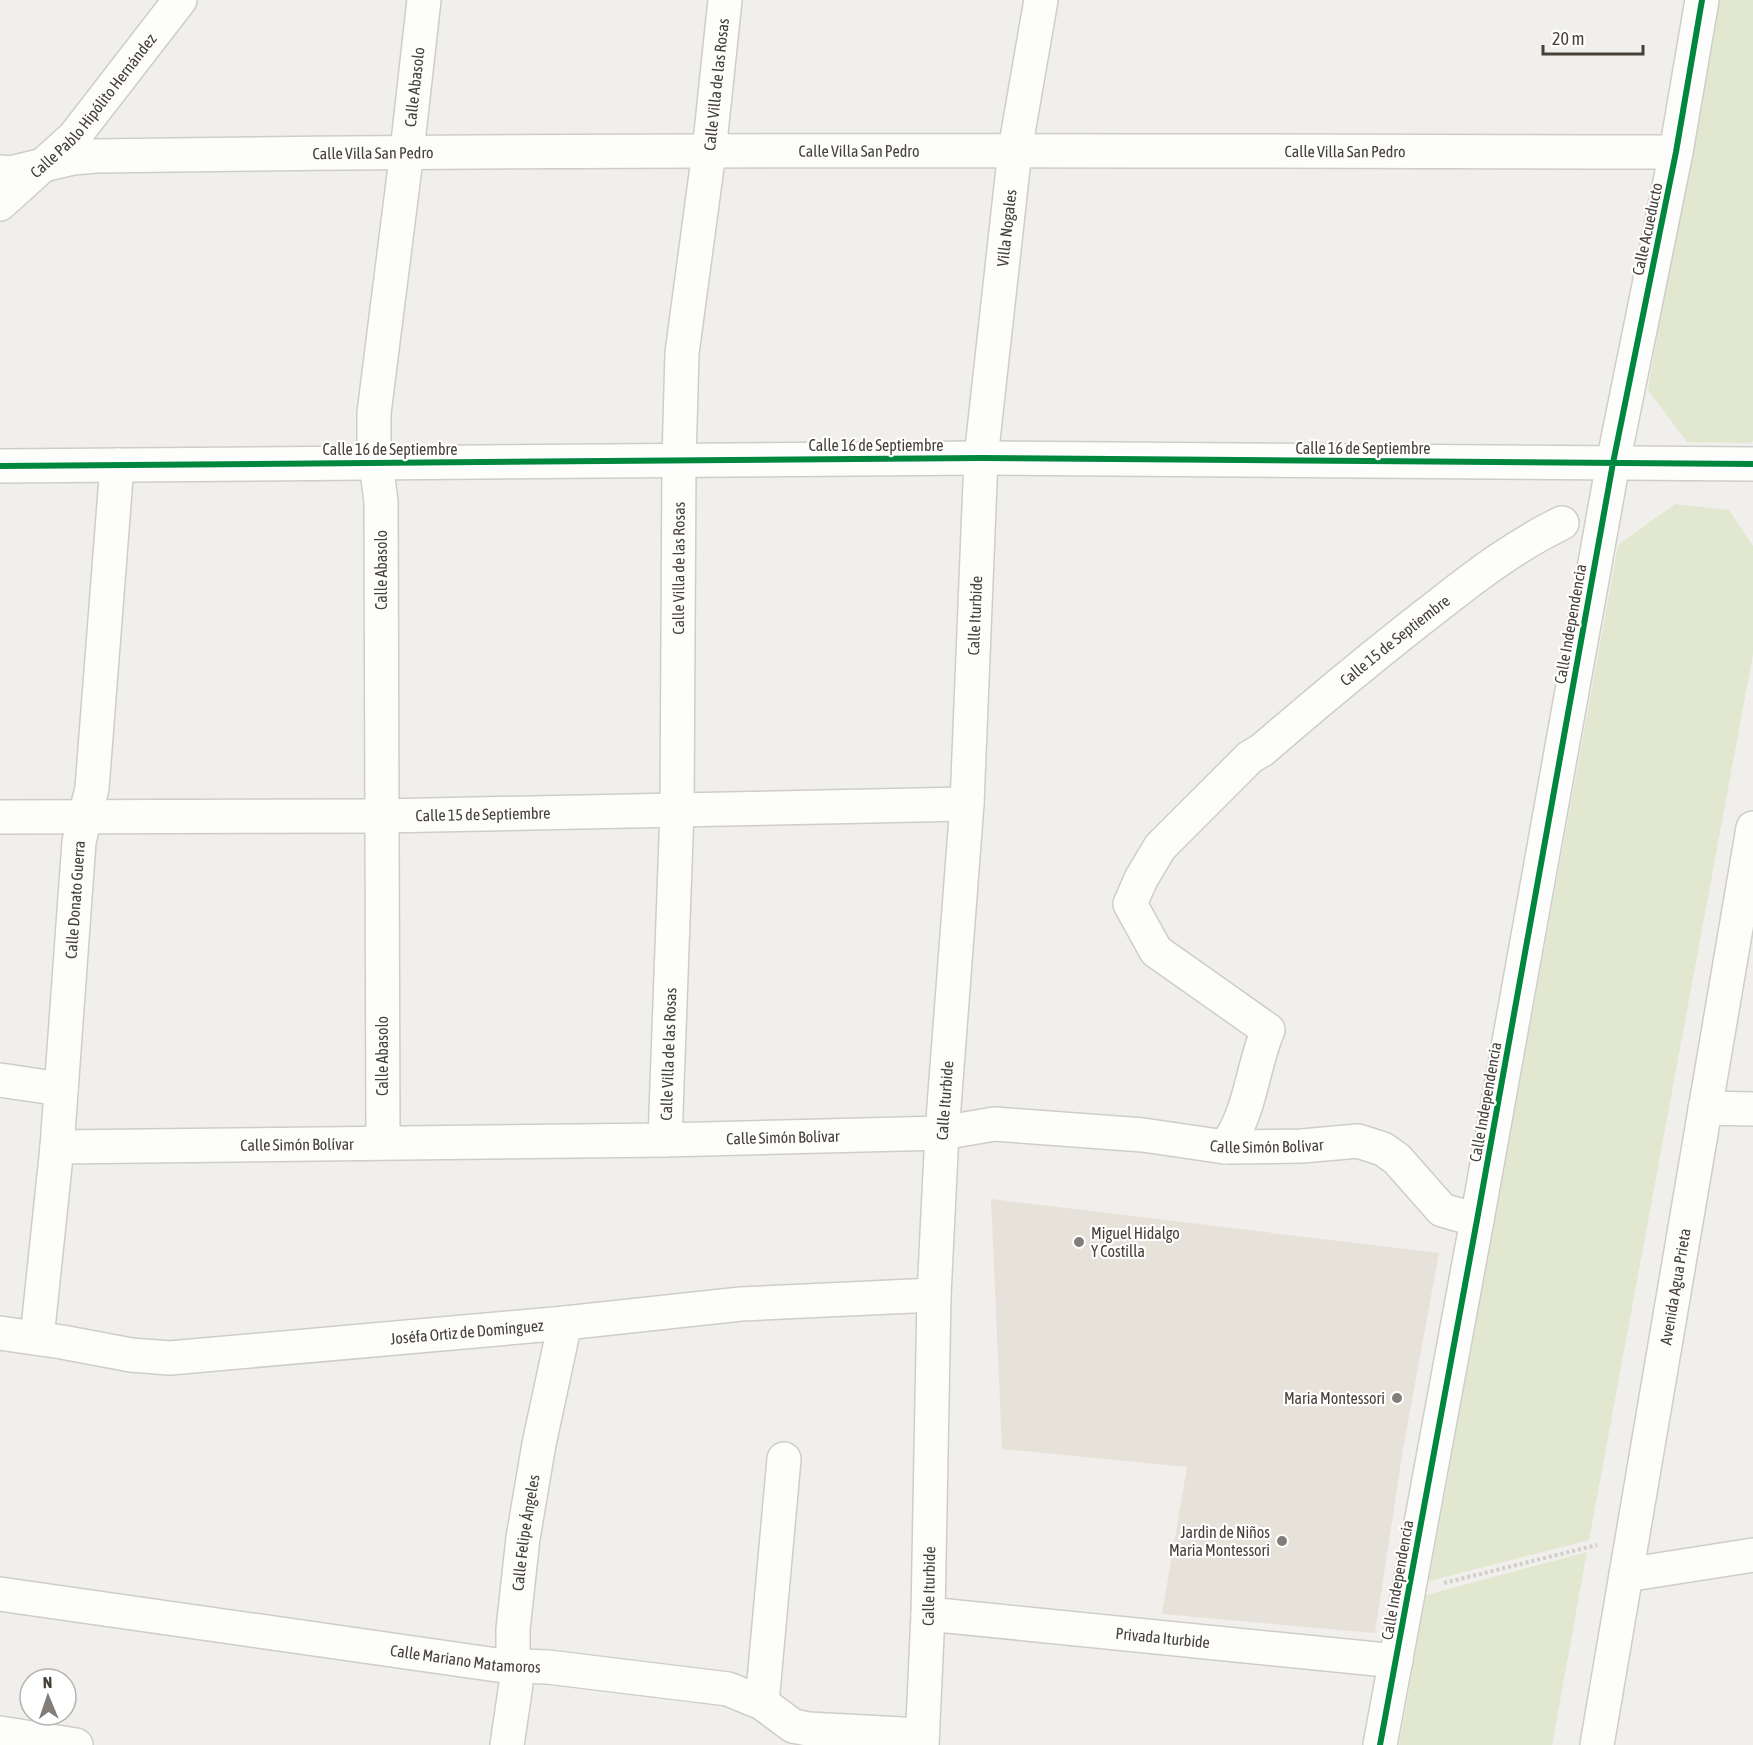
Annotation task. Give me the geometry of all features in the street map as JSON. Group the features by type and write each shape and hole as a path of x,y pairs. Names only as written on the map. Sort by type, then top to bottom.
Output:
{"street":[{"name":"Calle Pablo Hipólito Hernández","path":"0,204 74,137 180,0"},
{"name":"Calle Abasolo","path":"383,1143 381,502 374,446 374,413 424,0"},
{"name":"Calle Villa de las Rosas","path":"665,1140 677,812 679,460 682,353 709,152 718,47 725,0"},
{"name":"Villa Nogales","path":"981,458 1016,150 1041,0"},
{"name":"Calle Acueducto","path":"1613,463 1676,152 1702,0"},
{"name":"Calle Villa San Pedro","path":"0,172 10,173 73,158 96,156 407,152 1016,150 1676,152"},
{"name":"Calle 16 de Septiembre","path":"0,466 981,458 1753,464"},
{"name":"Calle Iturbide","path":"922,1740 928,1614 934,1295 942,1133 967,804 981,458"},
{"name":"Calle Independencia","path":"1380,1745 1613,463"},
{"name":"Calle Donato Guerra","path":"37,1338 57,1147 79,842 92,788 117,465"},
{"name":"Calle 15 de Septiembre","path":"1226,1147 1241,1120 1260,1047 1268,1030 1156,951 1130,904 1141,879 1160,847 1237,770 1400,635 1471,580 1536,535 1562,523"},
{"name":"Calle 15 de Septiembre","path":"0,817 382,816 677,812 967,804"},
{"name":"Avenida Agua Prieta","path":"1597,1745 1753,828"},
{"path":"0,1080 61,1089"},
{"path":"1705,1108 1753,1109"},
{"name":"Calle Simón Bolívar","path":"57,1147 665,1140 942,1133 994,1124 1133,1134 1226,1147 1265,1148 1358,1141 1383,1149 1397,1159 1442,1210 1477,1220"},
{"name":"Joséfa Ortiz de Domínguez","path":"0,1333 131,1355 170,1358 565,1323 741,1304 934,1295"},
{"name":"Calle Felipe Ángeles","path":"507,1745 516,1684 513,1629 523,1538 539,1444 565,1323"},
{"path":"762,1703 784,1459"},
{"path":"1626,1575 1753,1555"},
{"name":"Calle Mariano Matamoros","path":"0,1594 497,1665 548,1666 728,1689 762,1703 793,1726 922,1740"},
{"name":"Privada Iturbide","path":"928,1614 1396,1661"},
{"path":"0,1733 76,1745"}],"path":[{"path":"1409,1592 1632,1536"}],"shaded area":[{"path":"991,1199 1439,1253 1403,1449 1375,1633 1162,1614 1187,1467 1002,1449"}],"green space":[{"path":"1715,0 1753,0 1753,441 1750,443 1687,442 1648,390"},
{"path":"1675,504 1729,510 1753,546 1753,654 1589,1540 1429,1581 1618,545"},
{"path":"1587,1552 1552,1745 1399,1745 1426,1595"}],"cycle path":[{"path":"1380,1745 1613,463 1676,152 1702,0"},
{"path":"0,466 981,458 1753,464"}],"place":[{"name":"Miguel Hidalgo Y Costilla","path":"1079,1242"},
{"name":"Maria Montessori","path":"1397,1398"},
{"name":"Jardin de Niños Maria Montessori","path":"1282,1541"}]}
